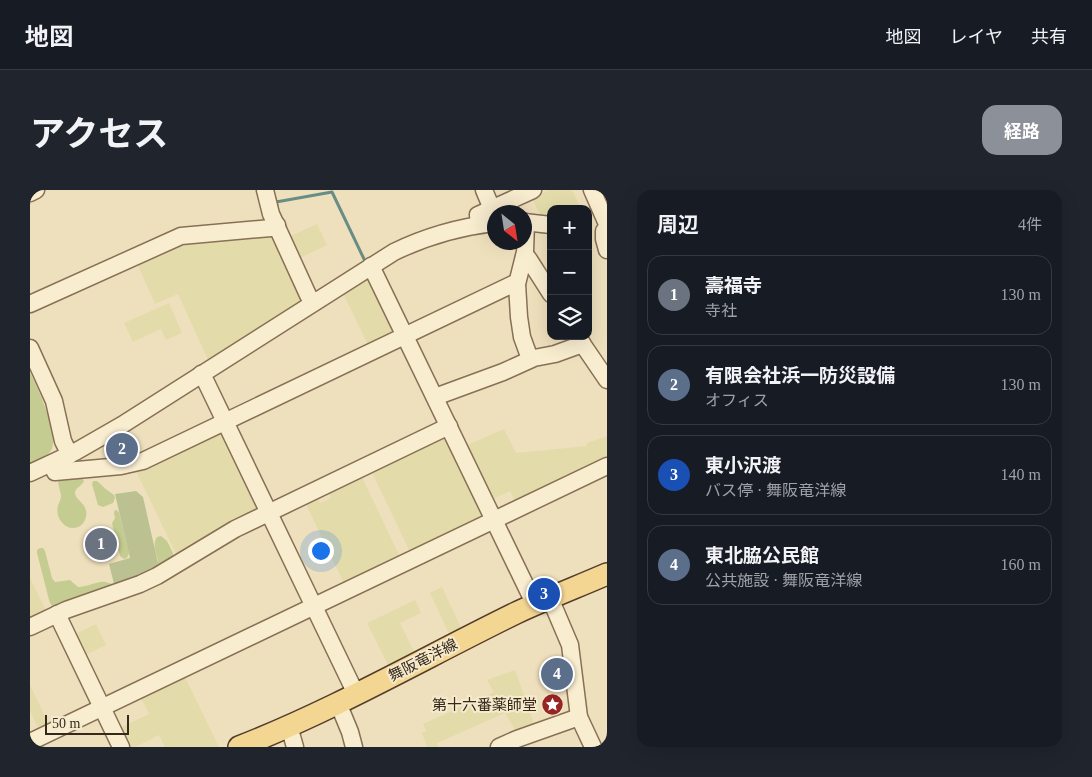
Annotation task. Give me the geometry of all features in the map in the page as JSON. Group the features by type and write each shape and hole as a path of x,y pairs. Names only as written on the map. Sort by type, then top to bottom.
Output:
{"main road":[{"name":"舞阪竜洋線","path":"240,747 347,699 542,601 607,574"}],"street":[{"path":"30,193 36,190"},
{"path":"265,190 271,214 313,303"},
{"path":"484,190 487,207"},
{"path":"510,205 533,190"},
{"path":"592,190 607,250"},
{"path":"30,473 70,455 114,430 394,252 427,237 487,220"},
{"path":"532,223 547,225"},
{"path":"30,304 181,236 271,228 277,225"},
{"path":"525,250 517,284 520,327 530,359"},
{"path":"524,256 528,258 547,288"},
{"path":"371,266 494,520 570,645 579,717 593,747"},
{"path":"51,464 55,472 132,464 153,457 405,335 513,284 517,284"},
{"path":"435,397 503,372 530,359 556,354 577,346 579,340"},
{"path":"579,340 607,380"},
{"path":"30,348 54,401 63,441 70,455"},
{"path":"201,374 314,606 347,699 350,732 354,747"},
{"path":"30,627 66,610 140,584 157,576 235,529 449,426"},
{"path":"30,742 607,466"},
{"path":"57,614 120,747"},
{"path":"499,747 579,717"},
{"path":"289,726 295,747"}],"shaded area":[{"path":"549,190 572,190 579,205 547,205 547,218 541,217 532,198"},
{"path":"317,224 327,245 296,260 286,238"},
{"path":"276,232 307,300 209,362 178,294 155,304 136,261 182,240"},
{"path":"369,274 399,335 370,349 342,291"},
{"path":"169,303 182,333 166,340 161,329 133,342 124,323"},
{"path":"221,428 261,509 178,558 134,467"},
{"path":"504,429 516,453 586,446 587,443 607,436 607,460 515,501 510,491 489,501 463,447"},
{"path":"445,432 485,516 410,552 370,468"},
{"path":"360,473 400,557 344,583 304,500 316,494 320,503 331,498 327,489"},
{"path":"30,578 48,614 30,623"},
{"path":"442,587 463,632 451,638 430,593"},
{"path":"415,600 421,613 400,623 416,656 390,669 367,623"},
{"path":"96,624 106,645 81,657 71,636"},
{"path":"515,670 536,729 518,735 505,713 437,743 438,747 427,747 422,733 426,731 423,724 494,692 487,680"},
{"path":"185,677 219,747 165,747 159,735 135,747 123,747 115,730 149,714 141,698"},
{"path":"30,685 49,725 39,730 30,711"}],"green space":[{"path":"30,372 51,425 53,445 50,452 30,464"},
{"path":"81,476 84,481 75,493 86,510 86,515 82,525 73,528 63,524 58,514 57,510 61,495 58,480"},
{"path":"93,481 97,481 114,495 113,503 103,507 98,505 92,484"},
{"path":"136,491 143,497 158,563 136,576 114,584 109,564 130,558 115,494"},
{"path":"115,510 119,512 129,553 127,558 124,559 120,556 112,523 115,518"},
{"path":"161,536 167,541 173,557 172,560 155,572 55,607 51,605 37,553 37,550 40,548 43,548 45,551 52,578 55,582 70,580 78,587 103,582 113,584 129,579 158,563 155,543 157,537"}],"waterway":[{"path":"277,205 276,202 332,192 364,259"}],"place":[{"name":"有限会社浜一防災設備","path":"122,449"},
{"name":"壽福寺","path":"101,544"},
{"name":"東小沢渡","path":"544,594"},
{"name":"東北脇公民館","path":"557,674"},
{"name":"第十六番薬師堂","path":"553,705"}]}
